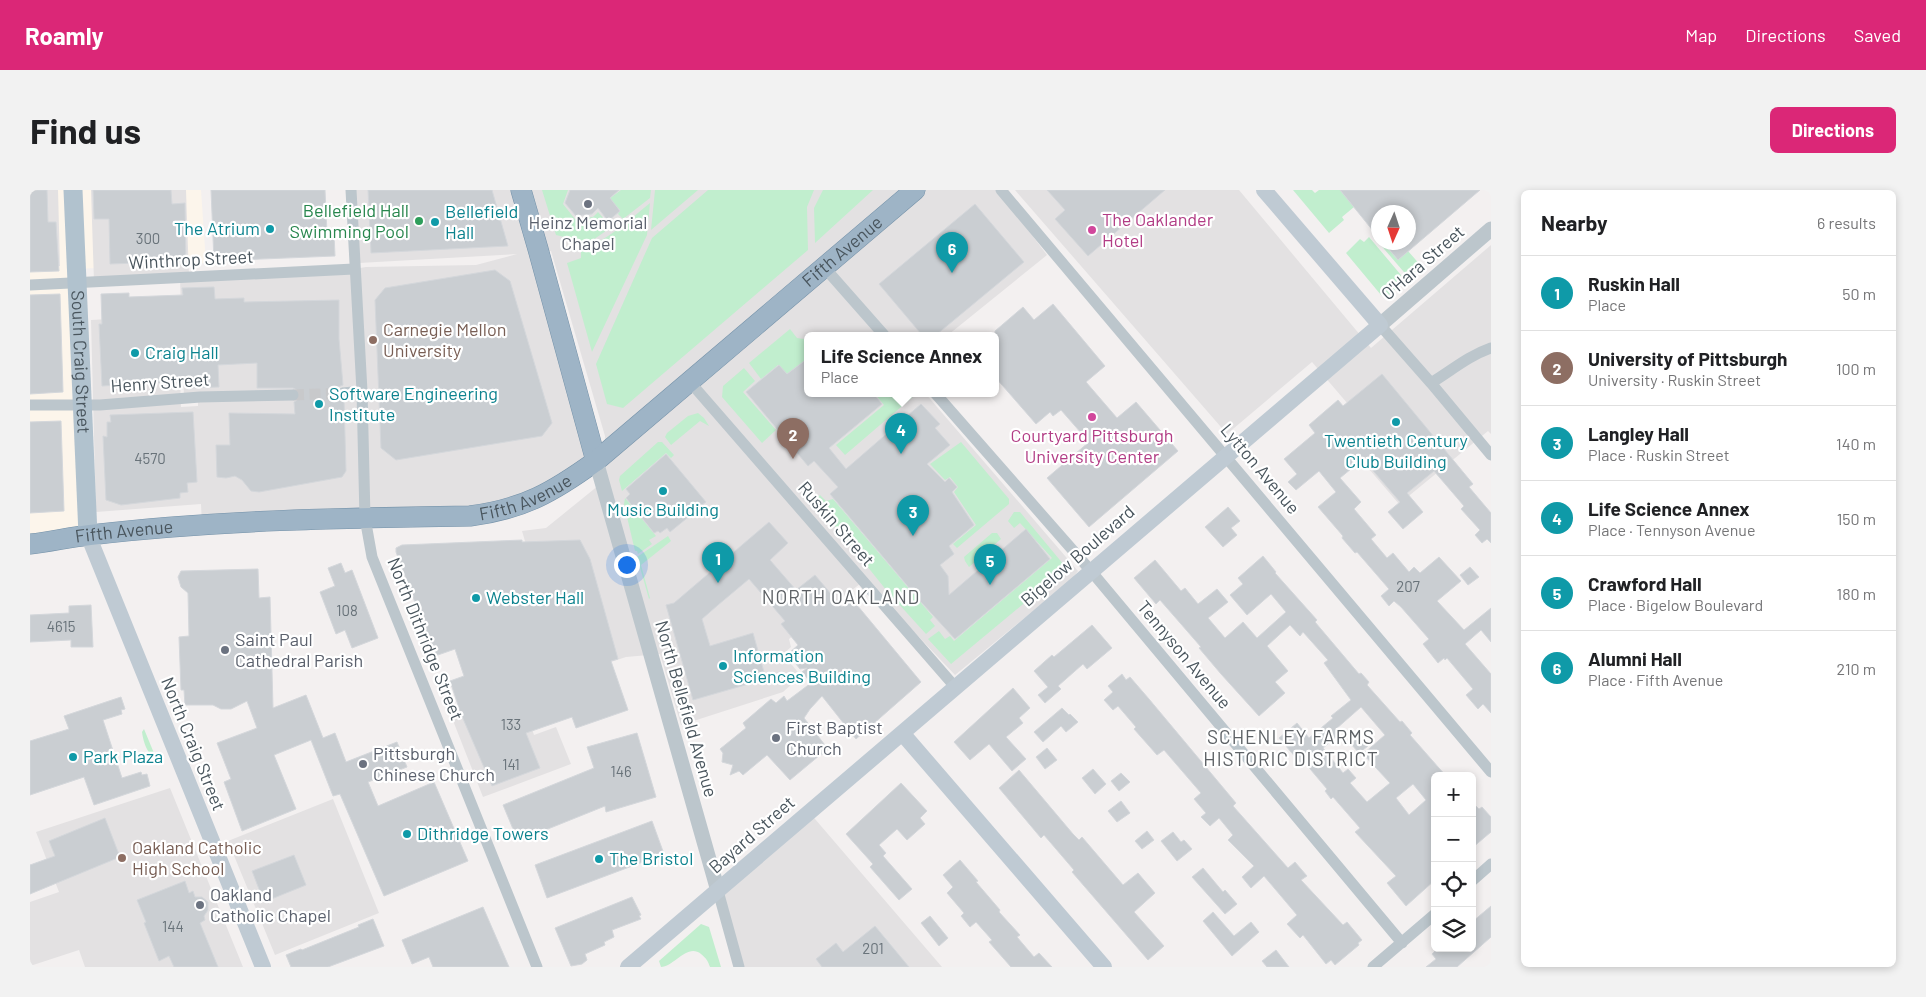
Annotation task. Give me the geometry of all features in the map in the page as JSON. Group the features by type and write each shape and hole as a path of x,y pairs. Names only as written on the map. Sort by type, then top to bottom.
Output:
{"highway":[{"path":"520,190 538,248 596,461"},
{"name":"Fifth Avenue","path":"30,544 88,535 257,522 470,516 495,513 539,498 562,486 596,461 915,190"}],"main road":[{"name":"South Craig Street","path":"73,190 88,535"},
{"path":"1264,190 1380,326"},
{"name":"Bigelow Boulevard","path":"902,733 1380,326"},
{"name":"North Craig Street","path":"88,535 263,967"},
{"path":"902,733 1104,967"},
{"name":"Bayard Street","path":"628,967 902,733"}],"street":[{"name":"North Dithridge Street","path":"351,190 362,391 365,518 372,557 536,967"},
{"name":"Lytton Avenue","path":"1001,190 1491,772"},
{"name":"O'Hara Street","path":"1380,326 1491,229"},
{"path":"824,267 881,332"},
{"name":"Winthrop Street","path":"30,285 354,269"},
{"path":"1380,326 1491,455"},
{"path":"1431,383 1456,366 1491,348"},
{"name":"Ruskin Street","path":"690,382 956,688"},
{"path":"344,393 362,391"},
{"name":"Henry Street","path":"30,405 100,405 200,397 293,395"},
{"name":"Tennyson Avenue","path":"939,397 1091,571 1402,943"},
{"name":"North Bellefield Avenue","path":"596,461 739,967"},
{"path":"1476,877 1491,864"},
{"path":"1373,967 1431,918"}],"shaded area":[{"path":"30,190 201,190 206,263 75,269 88,536 30,544"},
{"path":"30,190 58,190 60,266 30,268"},
{"path":"91,190 186,190 189,277 366,267 476,265 517,254 359,263 355,190 998,190 1047,255 952,332 804,332 804,397 928,397 1078,571 1072,579 955,675 865,580 789,639 791,647 783,654 801,676 783,692 681,725 660,654 626,657 565,677 522,531 546,528 604,481 605,436 551,251 540,251 596,461 516,506 202,525 201,504 96,512 91,320 178,315 181,407 198,406 198,397 184,398 180,278 94,282"},
{"path":"1015,190 1239,190 1371,348 1491,245 1491,434 1488,431 1399,504 1363,462 1383,445 1312,362 1227,434"},
{"path":"520,694 534,735 556,727 571,764 483,797 452,718"},
{"name":"Oakland Catholic High School","path":"170,788 243,967 85,967 79,950 30,966 30,902 59,892 36,832"},
{"path":"333,799 379,913 275,955 228,841"},
{"path":"809,812 942,967 739,967 718,891"}],"green space":[{"path":"542,190 568,190 563,204 575,219 593,217 598,212 605,220 609,221 611,219 616,224 590,242 572,244 564,237 556,235"},
{"path":"621,190 651,190 650,198 623,219 618,214 620,210 609,199"},
{"path":"655,190 698,190 651,230"},
{"path":"708,190 814,190 807,207 808,250 623,408 607,404 596,364 652,238"},
{"path":"823,190 873,190 815,243 814,208"},
{"path":"1293,190 1312,190 1315,193 1319,190 1340,190 1354,207 1342,217 1344,220 1329,233"},
{"path":"650,203 647,235 592,352 567,263 581,258 581,250 609,235"},
{"path":"1369,237 1371,239 1371,250 1380,250 1406,281 1385,298 1346,253 1360,239 1364,242"},
{"path":"1385,250 1389,250 1398,260 1408,251 1422,267 1409,278"},
{"path":"790,329 797,338 804,339 804,361 787,374 778,365 761,379 749,363"},
{"path":"744,368 755,381 743,392 776,430 762,443 722,397 723,386"},
{"path":"877,397 913,397 845,455 836,445 884,405"},
{"path":"698,413 709,426 700,421 671,445 665,437 667,433 688,416"},
{"path":"658,442 662,442 674,455 671,458 666,453 622,491 619,480 620,476"},
{"path":"961,442 1009,499 1009,504 957,548 953,544 976,525 954,492 958,487 950,477 945,480 930,464"},
{"path":"820,495 826,501 833,499 933,617 930,620 935,626 926,634 887,591 814,500"},
{"path":"625,498 656,536 649,540 652,544 638,554 635,551 624,504"},
{"path":"1014,512 1020,512 1064,565 1064,570 951,664 928,639 939,631 945,639 950,636 954,641 1052,558 1020,523 1014,528 1008,521"},
{"path":"992,533 997,533 1001,539 969,567 964,557"},
{"path":"668,536 671,541 641,565 649,599 637,557"},
{"path":"144,729 156,758 150,754 146,747 142,732"},
{"path":"701,924 709,927 721,967 710,967 707,960 701,954 691,951 661,967 659,961"}],"building":[{"path":"30,190 47,190 48,222 56,222 59,271 30,272"},
{"path":"93,190 171,190 172,204 185,203 186,261 110,264 109,219 94,219"},
{"name":"The Atrium","path":"211,190 325,190 327,233 334,233 335,256 214,261"},
{"name":"Bellefield Hall","path":"368,190 492,190 508,246 371,253"},
{"name":"Heinz Memorial Chapel","path":"570,190 619,190 610,198 620,211 608,221 598,208 592,214 576,216 565,203"},
{"name":"The Oaklander Hotel","path":"1047,190 1165,190 1088,256 1055,219 1065,210"},
{"path":"1340,190 1480,190 1416,245 1416,205 1371,205 1371,228"},
{"path":"975,204 1024,262 940,332 919,332 879,284"},
{"path":"1390,250 1410,250 1398,260"},
{"path":"495,270 510,281 552,423 542,436 396,460 381,448 375,300 385,288"},
{"path":"214,287 215,299 244,298 244,302 339,300 339,339 343,385 338,387 336,393 337,398 344,400 346,471 342,477 259,492 251,491 242,480 235,476 217,477 216,445 230,445 229,413 295,414 294,402 300,398 299,391 293,388 257,388 257,363 218,365 219,387 187,388 186,381 102,386 99,324 102,324 101,294 129,293 129,297 183,295 182,288"},
{"path":"60,294 63,392 30,394 30,295"},
{"name":"Courtyard Pittsburgh University Center","path":"1053,304 1105,366 1086,382 1117,418 1136,402 1178,451 1089,527 1047,478 1089,442 1061,410 1053,416 1050,412 1036,424 999,382 999,332 995,331 1023,307 1034,320"},
{"path":"804,361 804,397 876,397 882,404 829,448 846,469 921,404 940,424 935,428 950,445 927,464 945,482 949,478 957,487 952,492 974,525 949,546 954,554 940,565 948,576 949,595 1026,529 1050,559 955,639 921,602 830,494 838,487 814,461 808,466 746,392 779,365 787,374"},
{"path":"1382,374 1473,484 1469,487 1491,513 1491,543 1487,539 1482,543 1475,535 1480,530 1461,509 1464,506 1434,471 1407,493 1423,512 1403,529 1388,512 1400,502 1363,459 1340,478 1361,502 1354,509 1376,535 1371,539 1387,558 1393,553 1409,572 1414,567 1420,573 1439,557 1461,581 1437,601 1464,630 1491,608 1491,642 1481,630 1465,644 1491,674 1491,713 1483,704 1478,709 1466,695 1473,689 1447,658 1438,663 1423,644 1429,639 1401,607 1394,601 1389,606 1381,596 1389,589 1357,552 1355,553 1342,538 1343,536 1318,507 1336,492 1319,471 1296,490 1288,482 1297,474 1284,459 1315,433 1309,425 1338,400 1343,406"},
{"path":"193,412 197,482 187,483 188,492 180,493 180,498 121,505 106,500 103,436 107,437 107,422 111,422 110,415"},
{"path":"61,421 64,511 30,513 30,422"},
{"name":"Music Building","path":"666,454 706,502 699,507 703,512 696,518 692,514 670,532 667,528 660,533 658,531 654,533 626,498 630,494 626,489"},
{"path":"1228,507 1240,521 1231,528 1237,535 1223,547 1205,527"},
{"path":"769,522 788,543 770,560 796,590 815,575 842,607 852,599 921,682 856,739 822,696 804,718 828,749 790,780 767,755 743,775 739,771 730,775 733,765 722,762 723,753 720,749 746,728 743,723 771,699 776,703 784,696 787,701 811,683 802,672 807,668 800,669 788,654 798,645 781,624 785,621 749,579 718,605 702,619 710,646 753,633 766,679 693,700 666,605 674,603"},
{"path":"522,540 522,542 580,540 590,559 618,659 611,661 628,710 576,728 572,717 526,733 540,768 492,786 461,714 450,681 464,676 455,649 435,656 396,548 402,545"},
{"path":"1263,556 1275,573 1317,620 1315,622 1359,674 1361,673 1369,682 1367,685 1400,722 1402,721 1412,733 1410,735 1442,772 1431,772 1431,884 1406,906 1387,883 1396,876 1355,832 1360,828 1333,797 1331,799 1325,791 1327,789 1305,763 1303,766 1279,738 1297,723 1309,738 1333,718 1331,716 1351,700 1324,663 1328,660 1303,632 1300,636 1290,625 1267,646 1288,671 1275,682 1285,693 1259,716 1221,674 1199,648 1201,647 1160,600 1156,604 1134,578 1155,560 1181,591 1185,588 1198,604 1217,589 1228,602 1208,618 1225,638 1243,622 1257,638 1286,612 1271,594 1247,615 1230,595 1243,584 1238,578","holes":["1361,707 1385,735 1363,754 1390,783 1367,802 1350,783 1356,778 1348,769 1343,773 1323,748 1340,734 1336,729","1413,784 1426,800 1409,815 1396,798"]},
{"path":"341,563 345,573 352,570 378,638 352,648 345,630 336,634 320,592 335,586 328,568"},
{"path":"1470,567 1479,577 1468,585 1460,575"},
{"path":"258,569 259,598 270,597 273,708 306,695 323,738 335,733 346,762 397,742 407,767 368,782 378,806 434,782 468,861 384,896 340,794 333,796 311,740 274,755 296,809 242,831 224,782 231,779 217,743 257,728 247,701 231,709 221,709 213,705 185,705 184,690 181,690 179,637 189,636 188,593 181,587 178,577 181,571"},
{"path":"91,605 93,647 71,647 71,640 30,642 30,615 69,613 69,606"},
{"path":"1092,625 1112,648 1087,669 1083,664 1058,686 1061,689 1045,703 1038,695 1048,687 1034,671"},
{"path":"1122,674 1126,680 1130,677 1149,699 1236,803 1233,806 1288,868 1295,862 1307,876 1301,880 1343,925 1347,922 1362,940 1358,943 1359,945 1335,965 1331,960 1326,964 1303,935 1300,938 1287,924 1297,915 1264,876 1251,888 1242,877 1254,866 1228,840 1233,835 1219,818 1210,826 1201,817 1206,813 1194,799 1201,793 1164,750 1157,755 1134,729 1136,727 1118,706 1113,710 1104,700 1113,692 1108,686"},
{"path":"1013,688 1030,708 1019,718 1023,723 1006,737 1026,759 1012,771 989,744 970,760 954,742"},
{"name":"Park Plaza","path":"121,697 125,709 121,710 122,714 103,720 122,778 141,772 142,775 147,774 150,786 94,805 84,777 30,795 30,741 69,729 64,716"},
{"path":"1062,708 1078,722 1066,732 1061,726 1043,742 1034,732"},
{"path":"637,733 656,797 606,812 605,806 518,841 503,805 594,768 587,747"},
{"path":"1360,736 1368,746 1359,753 1351,744"},
{"path":"1047,748 1057,760 1045,769 1036,757"},
{"path":"1093,769 1106,784 1095,794 1082,778"},
{"path":"1019,770 1073,834 1079,840 1082,837 1123,885 1138,873 1155,893 1134,912 1164,946 1148,960 1072,872 1074,870 1044,835 1041,838 999,788"},
{"path":"1121,773 1130,782 1119,791 1111,781"},
{"path":"901,783 927,811 920,818 925,824 907,840 897,829 879,845 886,853 883,856 912,889 899,900 870,867 873,864 846,834"},
{"path":"1121,801 1130,813 1117,822 1108,811"},
{"path":"1476,806 1479,809 1482,807 1491,817 1491,832 1476,845"},
{"path":"105,818 120,857 30,894 30,865 55,856 49,841"},
{"name":"The Bristol","path":"652,821 664,854 547,898 535,865"},
{"path":"1147,831 1154,840 1142,849 1135,841"},
{"path":"1173,832 1181,842 1184,840 1192,849 1177,861 1161,841"},
{"path":"294,855 306,885 264,902 252,871"},
{"path":"960,860 1000,910 999,912 1020,935 1017,937 1034,957 1039,953 1052,967 1011,967 989,942 992,940 976,922 970,927 961,916 964,913 947,893 953,887 943,875"},
{"path":"1203,868 1223,892 1225,890 1237,904 1225,914 1192,877"},
{"name":"Oakland Catholic High School","path":"185,881 189,893 193,891 195,897 202,897 208,902 208,910 204,916 205,920 200,923 218,967 174,967 169,956 159,961 144,923 146,922 137,900"},
{"path":"632,897 641,915 639,916 641,919 612,930 614,937 604,942 605,945 585,954 587,960 582,964 571,966 555,928"},
{"path":"1491,906 1491,937 1476,950 1476,919"},
{"path":"483,907 509,967 433,967 429,957 412,964 402,940"},
{"path":"1213,912 1234,936 1251,922 1259,932 1232,956 1203,921"},
{"path":"930,916 948,938 939,946 921,923"},
{"path":"373,919 384,946 328,967 291,967 286,955 359,927 358,925"},
{"path":"875,926 909,967 822,967 816,959 836,943 843,952"},
{"path":"1276,950 1289,967 1267,967 1262,961"},
{"path":"1434,952 1474,952 1457,967 1426,967 1436,959 1432,954"}],"tunnel":[{"path":"293,395 343,393"}],"place":[{"name":"Heinz Memorial Chapel","path":"588,204"},
{"name":"Bellefield Hall Swimming Pool","path":"419,221"},
{"name":"Bellefield Hall","path":"435,222"},
{"name":"The Atrium","path":"270,229"},
{"name":"The Oaklander Hotel","path":"1092,230"},
{"name":"Alumni Hall","path":"952,273"},
{"name":"Carnegie Mellon University","path":"373,340"},
{"name":"Craig Hall","path":"135,353"},
{"name":"Software Engineering Institute","path":"319,404"},
{"name":"Courtyard Pittsburgh University Center","path":"1092,417"},
{"name":"Twentieth Century Club Building","path":"1396,422"},
{"name":"Life Science Annex","path":"901,454"},
{"name":"University of Pittsburgh","path":"793,459"},
{"name":"Music Building","path":"663,491"},
{"name":"Langley Hall","path":"913,536"},
{"name":"Ruskin Hall","path":"718,583"},
{"name":"Crawford Hall","path":"990,585"},
{"name":"Webster Hall","path":"476,598"},
{"name":"Saint Paul Cathedral Parish","path":"225,650"},
{"name":"Information Sciences Building","path":"723,666"},
{"name":"First Baptist Church","path":"776,738"},
{"name":"Park Plaza","path":"73,757"},
{"name":"Pittsburgh Chinese Church","path":"363,764"},
{"name":"Dithridge Towers","path":"407,834"},
{"name":"Oakland Catholic High School","path":"122,858"},
{"name":"The Bristol","path":"599,859"},
{"name":"Oakland Catholic Chapel","path":"200,905"}],"district":[{"name":"NORTH OAKLAND","path":"841,597"},
{"name":"SCHENLEY FARMS HISTORIC DISTRICT","path":"1291,748"}]}
